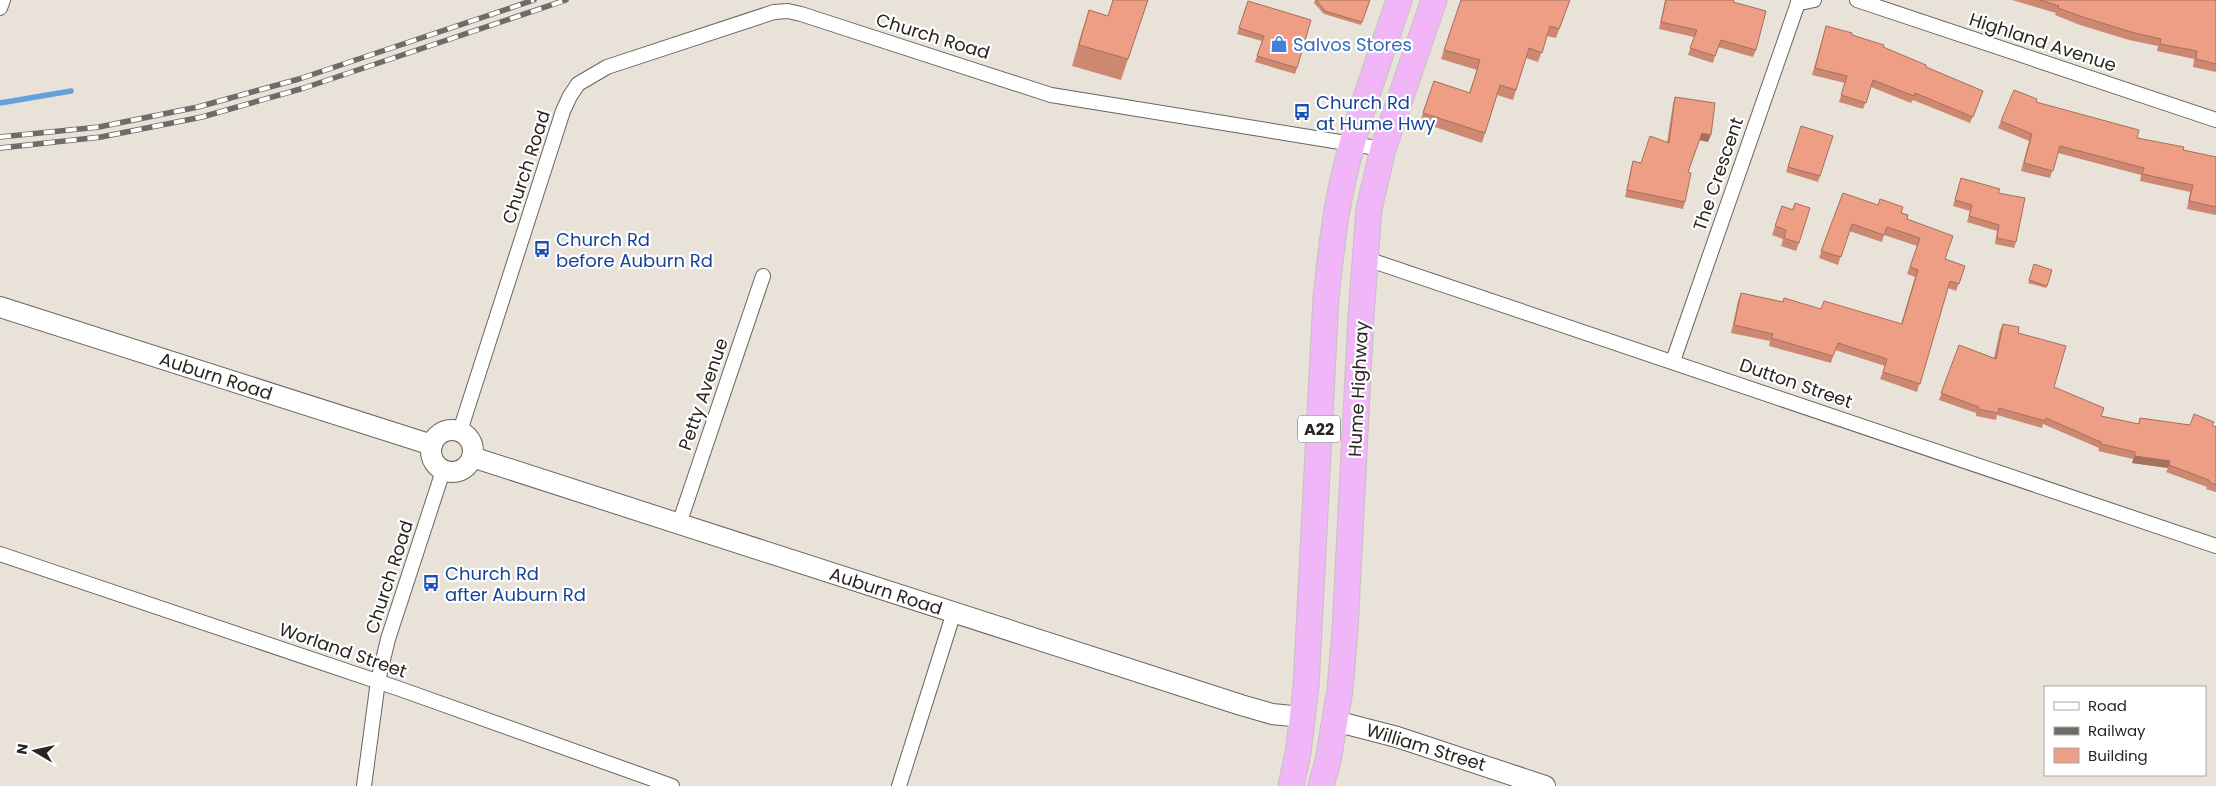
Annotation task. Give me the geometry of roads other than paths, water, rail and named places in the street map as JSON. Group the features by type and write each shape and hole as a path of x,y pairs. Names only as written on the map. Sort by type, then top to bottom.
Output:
{"highway":[{"name":"Hume Highway","path":"1291,786 1298,753 1302,717 1312,593 1326,297 1340,194 1352,144 1399,0"},
{"name":"Hume Highway","path":"1321,786 1328,761 1340,690 1345,630 1364,258 1369,209 1383,149 1434,0"},
{"path":"1302,717 1334,720"}],"main road":[{"name":"Auburn Road","path":"0,307 432,445"},
{"path":"448,430 460,431 472,442 474,447 472,457 463,468 452,473 444,470 432,459 432,445 436,438 448,430"},
{"name":"Auburn Road","path":"472,457 1241,705 1272,714 1302,717"},
{"name":"William Street","path":"1334,720 1397,736 1545,786"}],"street":[{"path":"0,8 3,0"},
{"path":"1799,0 1814,0"},
{"name":"The Crescent","path":"1673,361 1799,0"},
{"name":"Highland Avenue","path":"1857,0 2216,120"},
{"name":"Church Road","path":"460,431 563,111 578,84 607,67 774,12 788,11 802,14 1051,95 1383,149"},
{"name":"Dutton Street","path":"1364,258 2216,546"},
{"name":"Petty Avenue","path":"679,524 763,276"},
{"name":"Church Road","path":"364,786 378,682 388,639 444,470"},
{"name":"Worland Street","path":"0,554 378,682 672,786"},
{"path":"899,786 954,612"}],"waterway":[{"path":"0,103 71,91"}],"railway":[{"path":"0,137 99,127 198,107 299,79 534,0"},
{"path":"0,148 101,137 202,117 304,88 566,0"}],"place":[{"name":"Salvos Stores","path":"1279,44"},
{"name":"Church Rd at Hume Hwy","path":"1302,112"},
{"name":"Church Rd before Auburn Rd","path":"542,249"},
{"name":"Church Rd after Auburn Rd","path":"431,583"}]}
